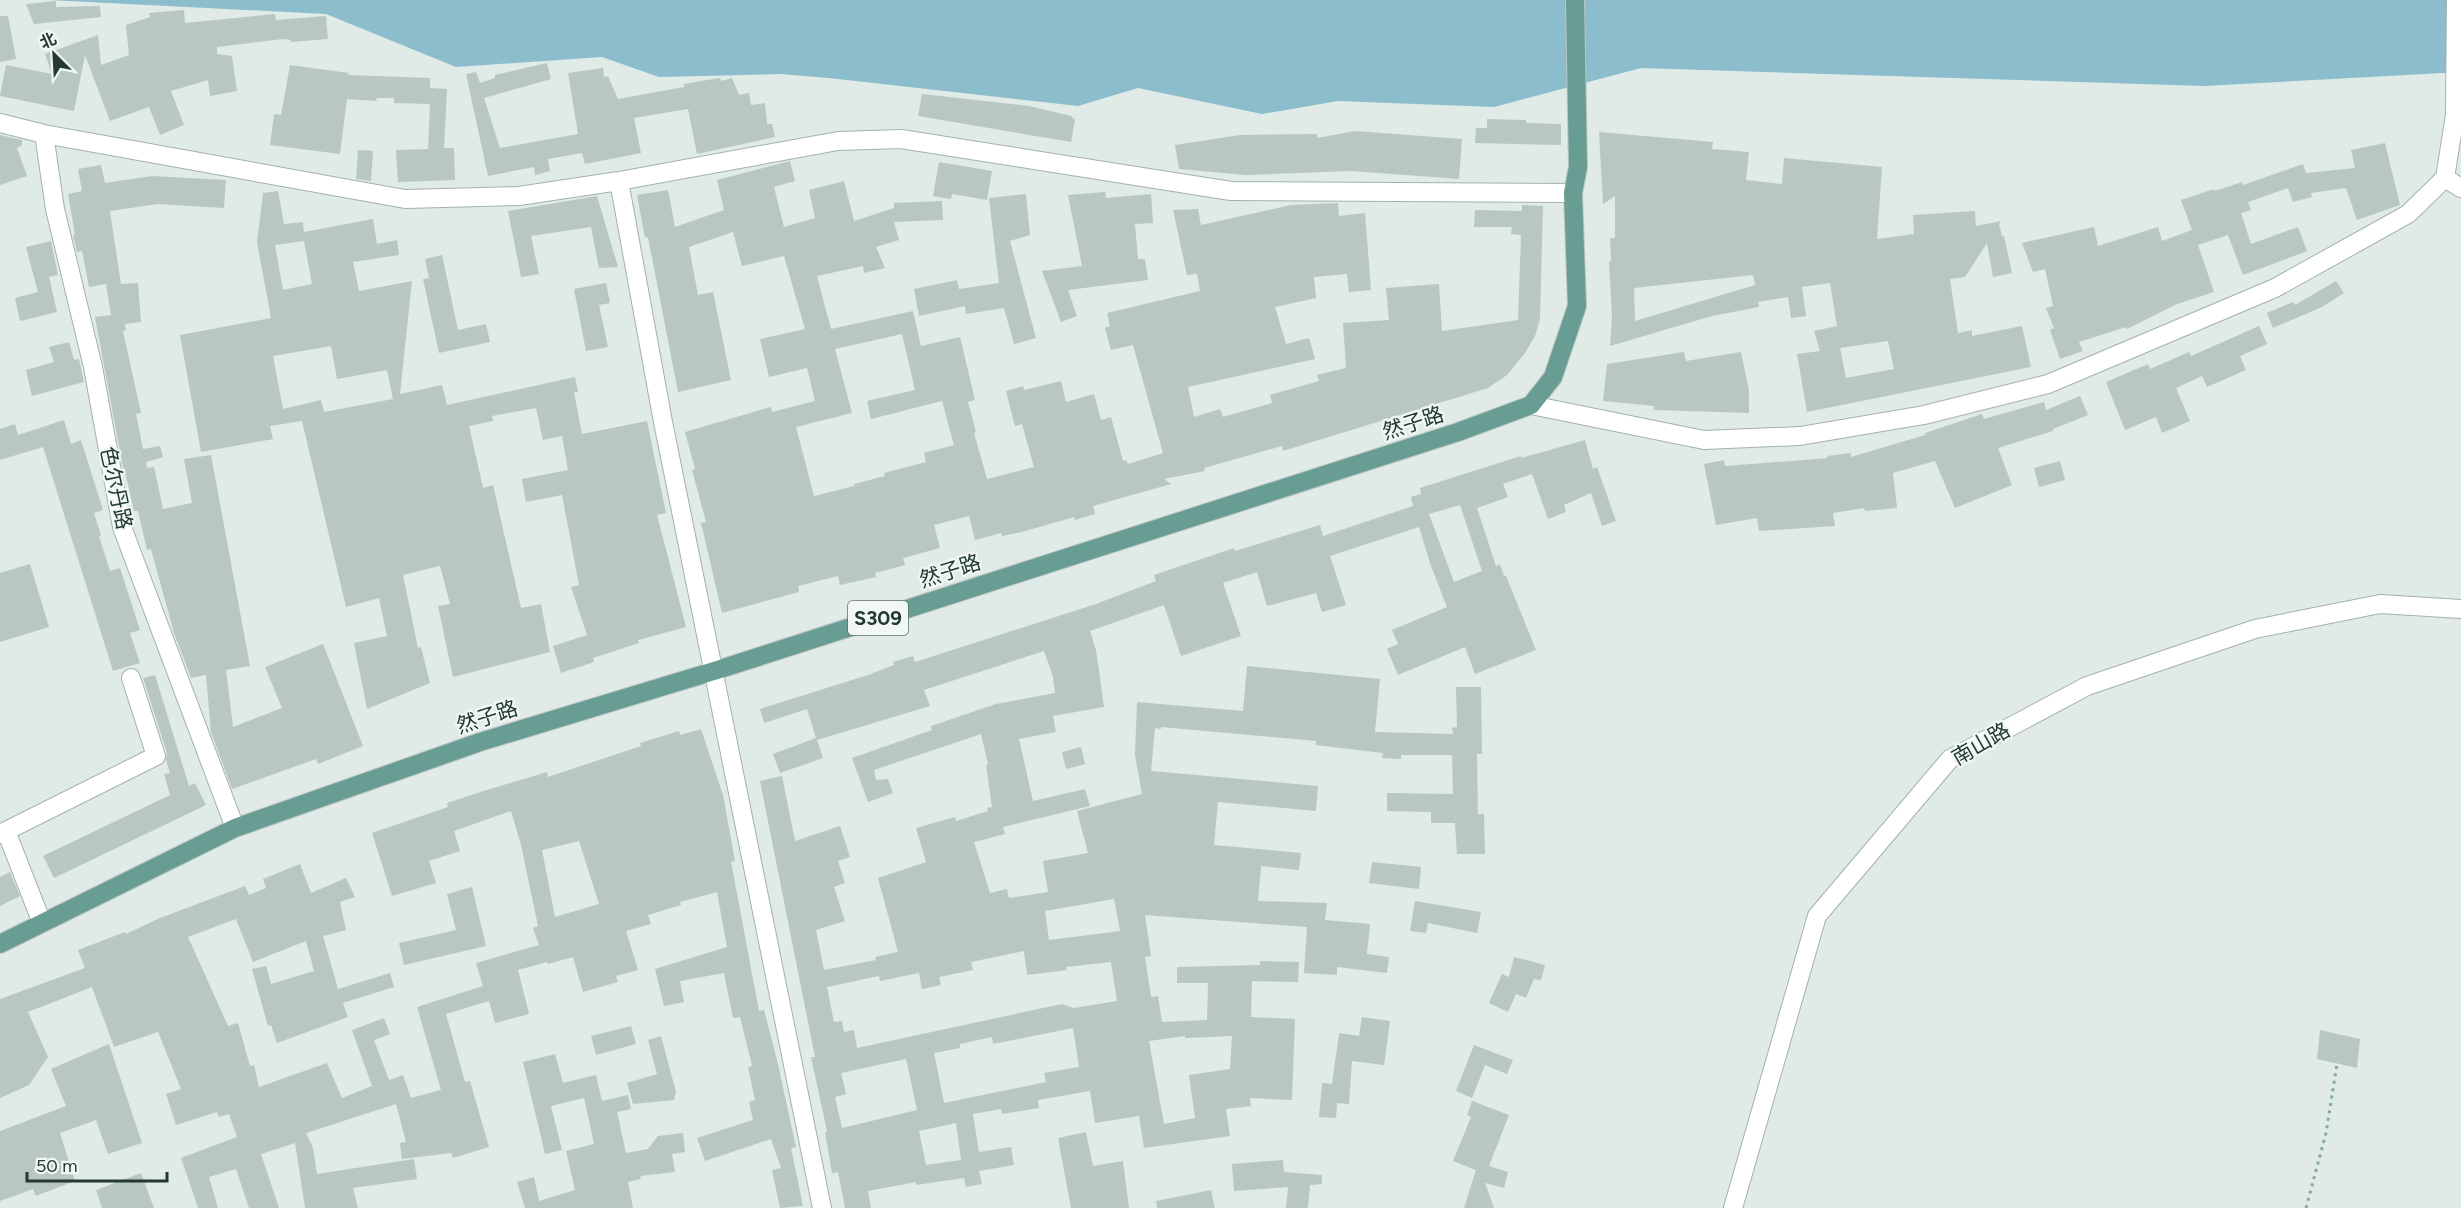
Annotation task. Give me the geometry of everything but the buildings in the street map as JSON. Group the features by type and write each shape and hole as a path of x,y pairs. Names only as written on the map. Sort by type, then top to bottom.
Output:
{"main road":[{"path":"1531,405 1553,376 1577,306 1573,193 1578,167 1575,0"},
{"name":"然子路","path":"0,944 235,828 480,742 714,670 1458,432 1531,405"}],"street":[{"path":"1531,405 1704,440 1800,436 1924,415 2048,384 2275,288 2408,214 2453,183 2456,0"},
{"path":"0,123 44,134 405,199 519,196 619,181 838,141 902,139 1231,191 1573,193"},
{"name":"色尔丹路","path":"44,134 55,209 93,367 122,526 235,828"},
{"path":"619,181 663,422 822,1208"},
{"name":"南山路","path":"1733,1208 1817,916 1950,759 2087,686 2255,629 2380,604 2461,609"},
{"path":"42,923 3,833 156,756 131,678"}],"path":[{"path":"2306,1208 2326,1133 2337,1064"}],"water":[{"path":"49,0 2461,0 2461,72 2204,86 1641,68 1494,107 1338,101 1262,114 1138,88 1078,106 780,74 659,77 602,57 456,67 326,14"}]}
